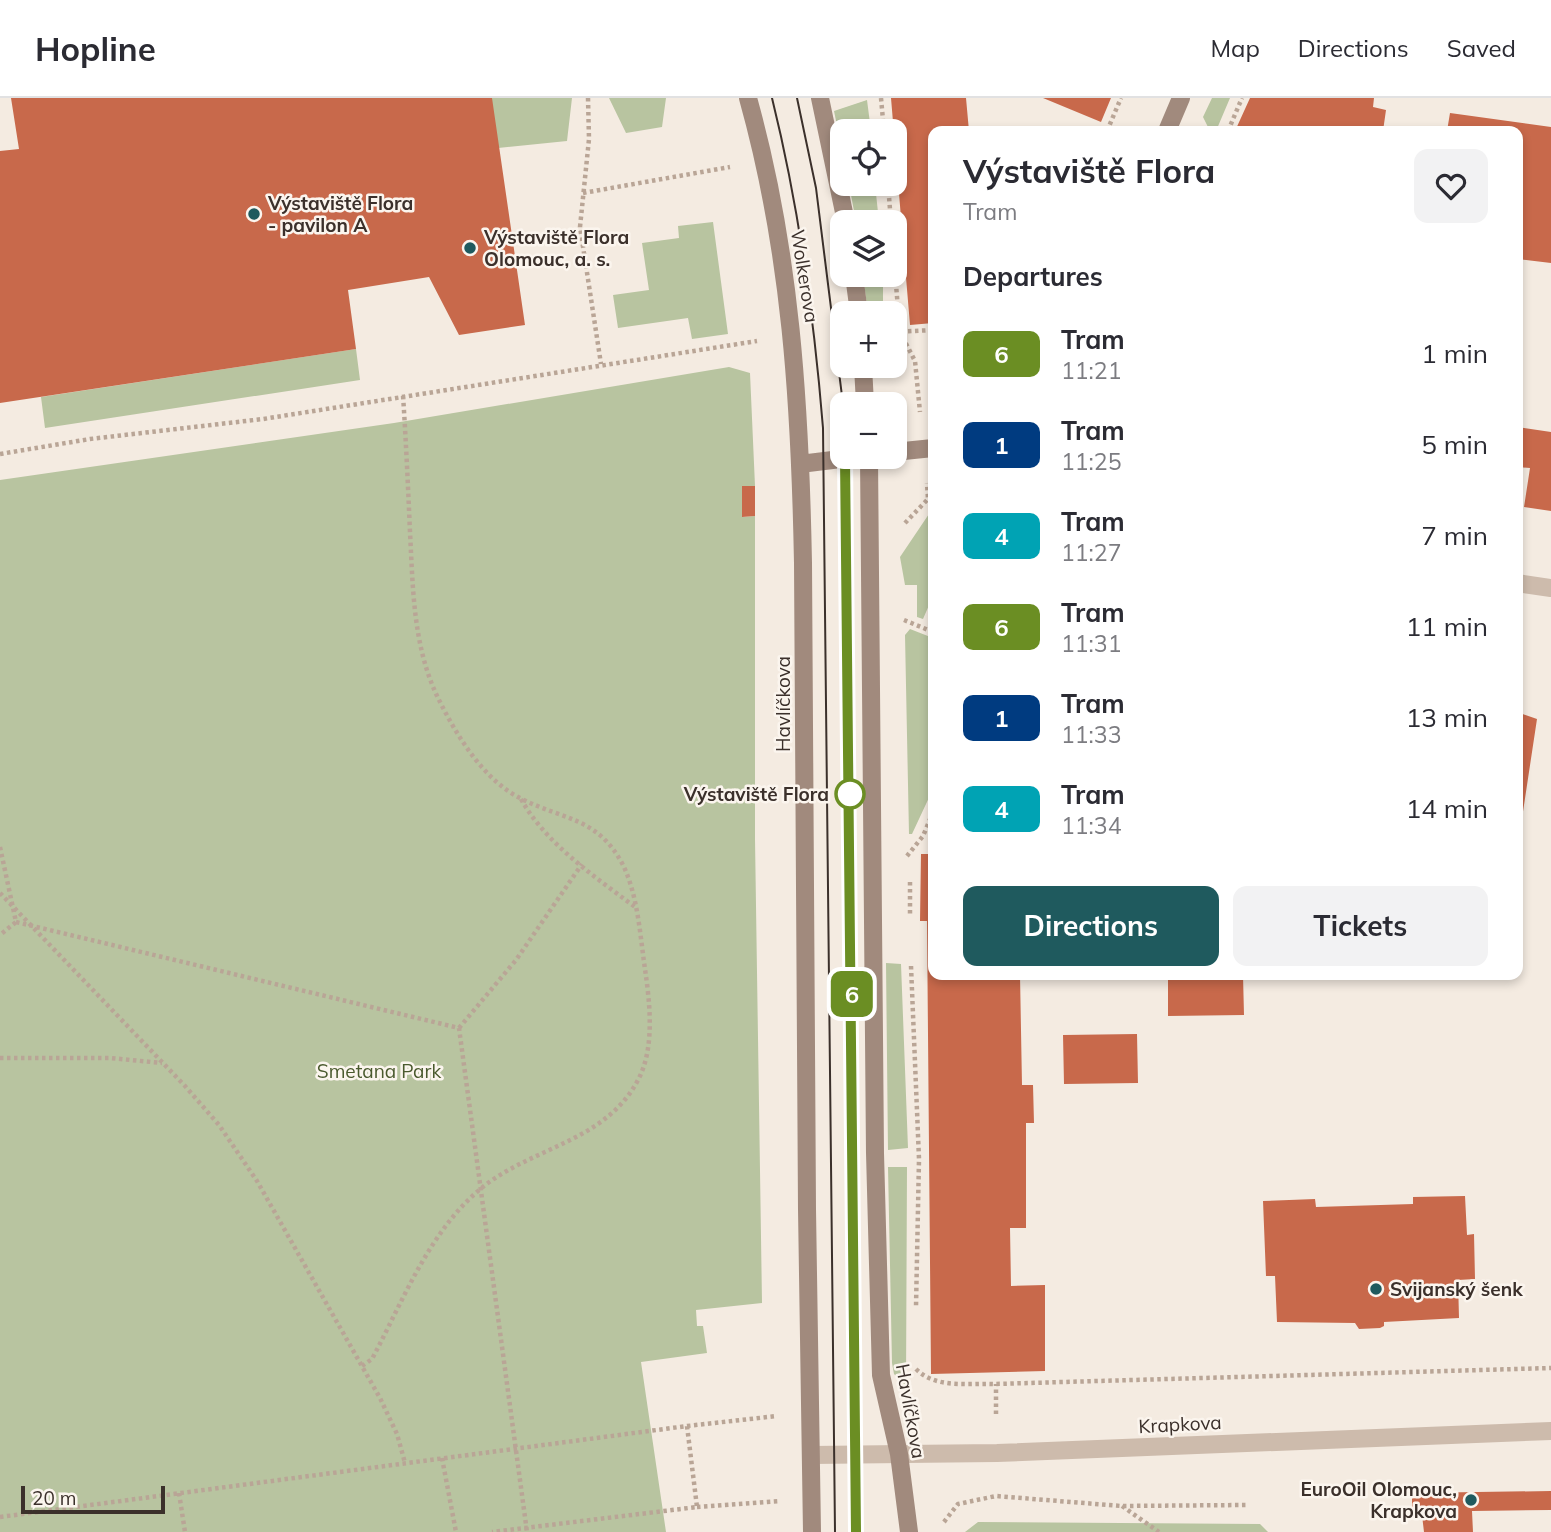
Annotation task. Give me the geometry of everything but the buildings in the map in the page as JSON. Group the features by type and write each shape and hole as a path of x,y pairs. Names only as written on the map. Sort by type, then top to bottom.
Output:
{"street":[{"name":"Wolkerova","path":"748,98 769,187 788,293 794,338 800,464"},
{"path":"820,98 843,210"},
{"path":"1169,126 1181,98"},
{"path":"907,451 928,449"},
{"path":"800,464 830,460"},
{"name":"Havlíčkova","path":"800,464 813,1532"},
{"name":"Havlíčkova","path":"869,469 881,1375 899,1454 909,1532"},
{"path":"1523,584 1551,588"},
{"name":"Krapkova","path":"811,1455 1551,1431"}],"path":[{"path":"588,98 589,139 580,227 601,364"},
{"path":"881,98 883,119"},
{"path":"1109,126 1121,98"},
{"path":"1230,126 1242,98"},
{"path":"583,193 741,165"},
{"path":"907,331 928,330"},
{"path":"0,454 90,439 263,419 768,339"},
{"path":"907,348 915,361 920,412"},
{"path":"362,1366 372,1359 445,1225 471,1198 502,1174 593,1128 618,1106 638,1082 645,1064 649,1024 648,991 636,907 623,865 601,836 567,814 521,799 488,772 459,736 438,699 422,657 413,599 404,396"},
{"path":"899,618 928,630"},
{"path":"521,799 533,821 636,907"},
{"path":"908,867 907,856 928,824"},
{"path":"0,848 16,922"},
{"path":"527,1532 459,1028 516,960 582,864"},
{"path":"909,878 910,925"},
{"path":"0,893 194,1096 237,1150 362,1366 397,1434 405,1463"},
{"path":"16,922 459,1028"},
{"path":"0,935 16,922"},
{"path":"911,962 919,1160 916,1313"},
{"path":"0,1058 110,1058 163,1063"},
{"path":"916,1355 916,1369 932,1381 996,1384 1551,1368"},
{"path":"996,1384 996,1414"},
{"path":"0,1517 687,1426 785,1416"},
{"path":"687,1426 697,1507"},
{"path":"442,1458 456,1532"},
{"path":"996,1488 996,1496"},
{"path":"179,1493 185,1532"},
{"path":"939,1532 958,1504 996,1496 1121,1506 1247,1505"},
{"path":"492,1532 697,1507 787,1501"},
{"path":"1121,1506 1159,1532"}],"green space":[{"path":"491,98 572,98 567,141 498,148"},
{"path":"609,98 666,98 662,127 626,133"},
{"path":"1212,98 1230,98 1218,126 1208,126 1203,117"},
{"path":"867,100 869,119 836,119 834,111"},
{"path":"851,196 876,196 878,210 854,210"},
{"path":"713,222 728,334 692,339 688,318 618,328 613,295 649,290 642,243 679,238 678,226"},
{"path":"865,287 883,287 883,301 866,301"},
{"path":"356,349 360,380 45,428 41,397"},
{"name":"Smetana Park","path":"729,367 750,373 755,486 743,517 755,516 755,839 762,1303 696,1310 697,1326 703,1326 707,1353 641,1362 666,1532 0,1532 0,480 394,423"},
{"path":"928,515 928,608 923,619 917,617 917,585 905,585 900,557"},
{"path":"910,629 928,636 928,800 912,834 909,834 905,635"},
{"path":"886,963 901,964 908,1148 888,1150"},
{"path":"888,1167 907,1167 906,1386 894,1374 892,1363"},
{"path":"978,1522 1260,1524 1268,1532 965,1532"}],"tram line":[{"path":"772,98 804,262 823,428 835,1532"},
{"path":"797,98 816,188 842,392"},
{"path":"845,469 856,1532"},
{"name":"6","path":"845,469 856,1532"}],"place":[{"name":"Výstaviště Flora - pavilon A","path":"254,214"},
{"name":"Výstaviště Flora Olomouc, a. s.","path":"470,248"},
{"name":"Výstaviště Flora","path":"850,794"},
{"name":"Svijanský šenk","path":"1376,1289"},
{"name":"EuroOil Olomouc, Krapkova","path":"1471,1500"}]}
